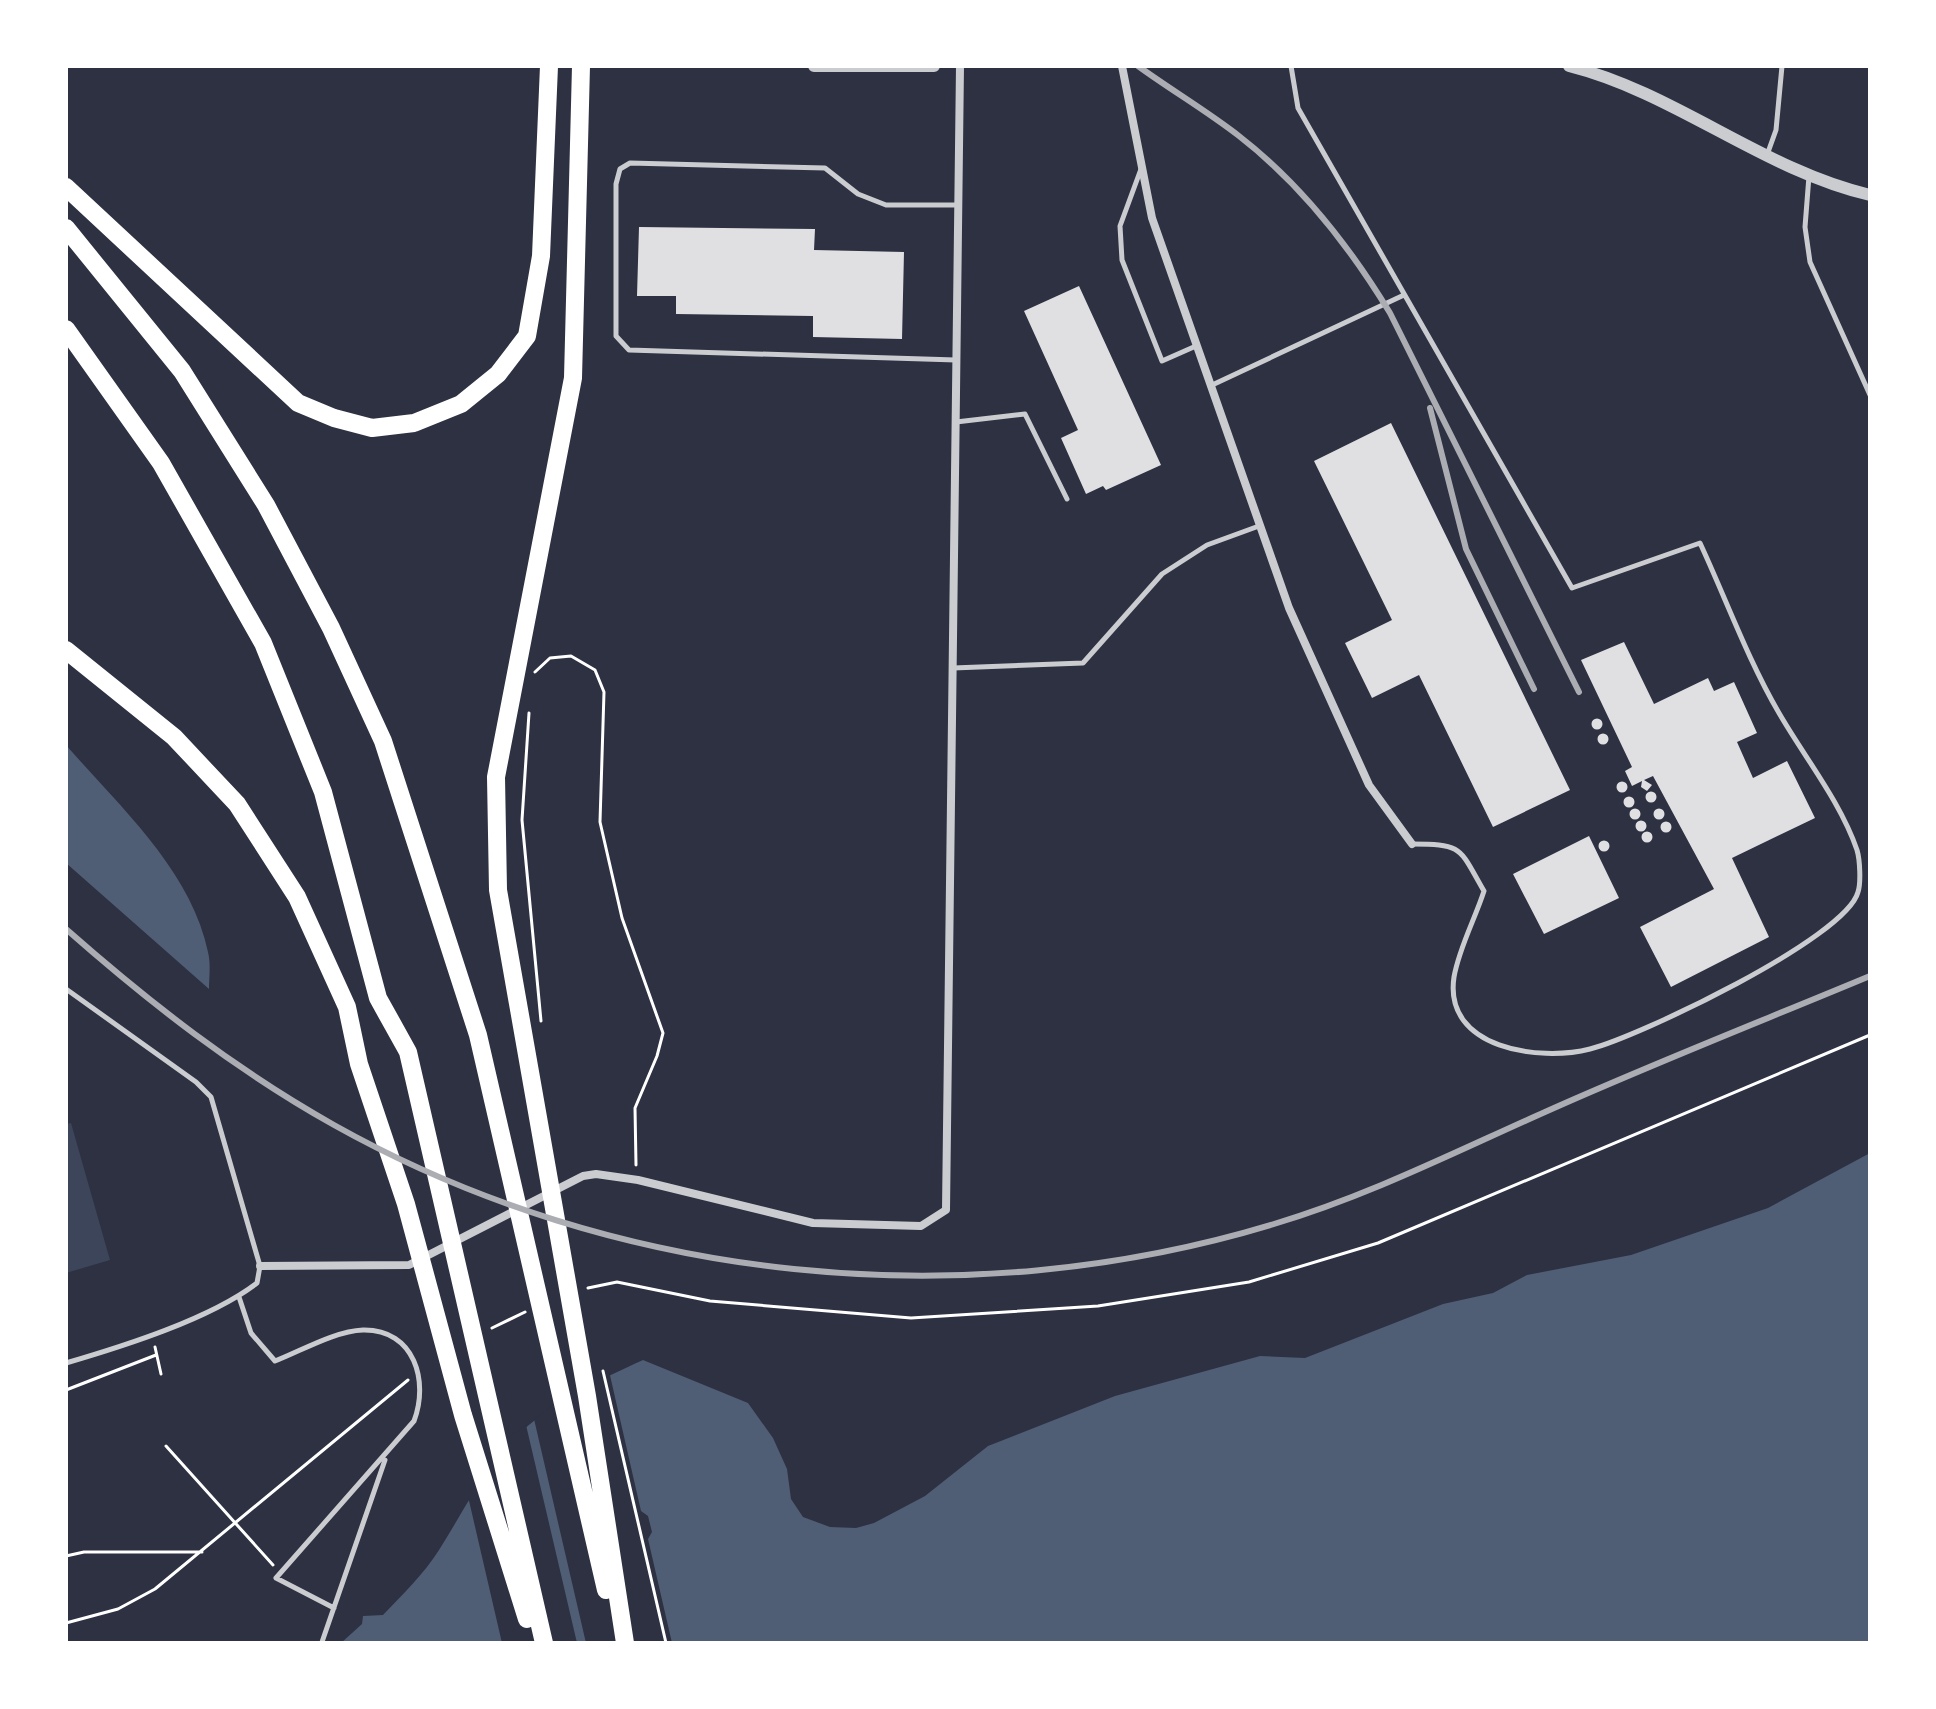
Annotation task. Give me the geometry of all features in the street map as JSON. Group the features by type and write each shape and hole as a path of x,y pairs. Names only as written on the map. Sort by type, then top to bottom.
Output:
{"highway":[{"path":"66,187 298,403 334,418 372,428 414,423 461,404 498,374 527,336 541,256 549,66"},
{"path":"581,66 573,378 496,777 498,890 532,1023 625,1643"},
{"path":"66,228 182,371 266,505 331,628 383,741 478,1035 618,1643"},
{"path":"66,329 161,463 263,643 323,792 378,998 408,1052 544,1643"},
{"path":"66,650 174,737 237,804 297,897 347,1007 359,1064 406,1204 463,1415 535,1643"}],"street":[{"path":"814,66 934,66"},
{"path":"260,1266 409,1265 583,1176 596,1174 638,1180 813,1223 921,1226 946,1210 960,66"},
{"path":"1122,66 1152,218 1289,608 1369,785 1412,844"},
{"path":"1569,66 1661,99 1810,175 1870,195"}],"lane":[{"path":"1291,66 1298,108 1572,588 1700,543 1778,712 1842,818 1858,853 1858,893 1830,928 1788,956 1629,1035 1590,1049 1556,1054 1515,1050 1473,1034 1459,1013 1454,979 1484,891 1459,849 1446,844 1412,844"},
{"path":"1767,155 1776,130 1782,66"},
{"path":"956,360 629,350 616,336 616,184 620,169 630,163 825,168 858,194 886,205 958,205"},
{"path":"1142,164 1120,226 1122,260 1162,361 1196,346"},
{"path":"1810,175 1805,227 1810,262 1870,395"},
{"path":"1210,386 1404,295"},
{"path":"955,422 1017,412 1025,414 1067,499"},
{"path":"953,668 1083,663 1162,574 1207,545 1259,526"},
{"path":"66,989 196,1082 211,1097 260,1266 257,1283 239,1297 120,1346 66,1363"},
{"path":"239,1297 251,1333 275,1361 365,1330 398,1341 411,1355 419,1371 421,1403 414,1421 387,1456 276,1578 334,1608"},
{"path":"322,1642 387,1456"}],"path":[{"path":"531,675 550,658 571,656 595,670 604,692 600,822 622,918 663,1033 657,1056 635,1108 634,1147 638,1180"},
{"path":"529,704 522,820 532,1023"},
{"path":"575,1291 617,1282 710,1301 911,1318 1098,1306 1249,1282 1378,1243 1870,1035"},
{"path":"584,1284 587,1299"},
{"path":"483,1332 535,1307"},
{"path":"66,1390 156,1355"},
{"path":"66,1623 118,1609 155,1589 419,1371"},
{"path":"603,1371 666,1643"},
{"path":"166,1446 281,1573"},
{"path":"66,1556 84,1552 202,1552"}],"shaded area":[{"path":"66,745 130,816 170,867 186,894 208,952 209,989 66,863"},
{"path":"71,1123 110,1260 66,1273 66,1124"},
{"path":"1870,1153 1870,1643 341,1643 362,1624 363,1616 383,1615 420,1576 483,1479 514,1439 559,1403 643,1360 748,1403 773,1438 787,1469 791,1499 803,1517 830,1527 856,1528 874,1523 925,1496 988,1446 1115,1396 1260,1356 1305,1358 1443,1304 1493,1293 1527,1275 1631,1255 1768,1208"}],"pier":[{"path":"609,1371 641,1511 648,1516 652,1532 648,1539 672,1643 586,1643 534,1419 585,1382"},
{"path":"526,1425 577,1643 502,1643 467,1492 512,1435"}],"building":[{"path":"639,227 815,229 814,250 904,252 902,339 813,337 813,316 676,314 676,296 637,296"},
{"path":"1079,286 1161,465 1106,490 1103,486 1086,494 1061,438 1078,430 1024,311"},
{"path":"1391,423 1570,790 1493,827 1419,675 1372,698 1345,643 1392,620 1314,461"},
{"path":"1624,642 1654,704 1708,678 1714,691 1734,682 1757,733 1737,742 1753,778 1787,761 1815,818 1732,858 1769,937 1671,987 1640,927 1714,889 1653,776 1644,780 1652,785 1647,791 1641,787 1642,781 1632,786 1625,771 1632,767 1581,660"},
{"path":"1597,719 1602,724 1597,729 1592,724"},
{"path":"1603,734 1608,739 1603,744 1598,739"},
{"path":"1622,782 1627,787 1622,792 1617,787"},
{"path":"1651,792 1656,797 1651,802 1646,797"},
{"path":"1629,797 1634,802 1629,807 1624,802"},
{"path":"1635,809 1640,814 1635,819 1630,814"},
{"path":"1659,809 1664,814 1659,819 1654,814"},
{"path":"1641,821 1646,826 1641,831 1636,826"},
{"path":"1666,822 1671,827 1666,832 1661,827"},
{"path":"1647,832 1652,837 1647,842 1642,837"},
{"path":"1589,836 1619,898 1544,934 1513,874"},
{"path":"1604,841 1609,846 1604,851 1599,846"}],"railway":[{"path":"1138,66 1262,155 1323,218 1358,264 1390,313 1579,692"},
{"path":"1430,408 1466,549 1534,689"},
{"path":"66,929 162,1009 263,1082 334,1125 443,1178 556,1220 674,1251 794,1269 915,1276 1036,1270 1156,1253 1274,1224 1377,1187 1626,1077 1870,976"}]}
